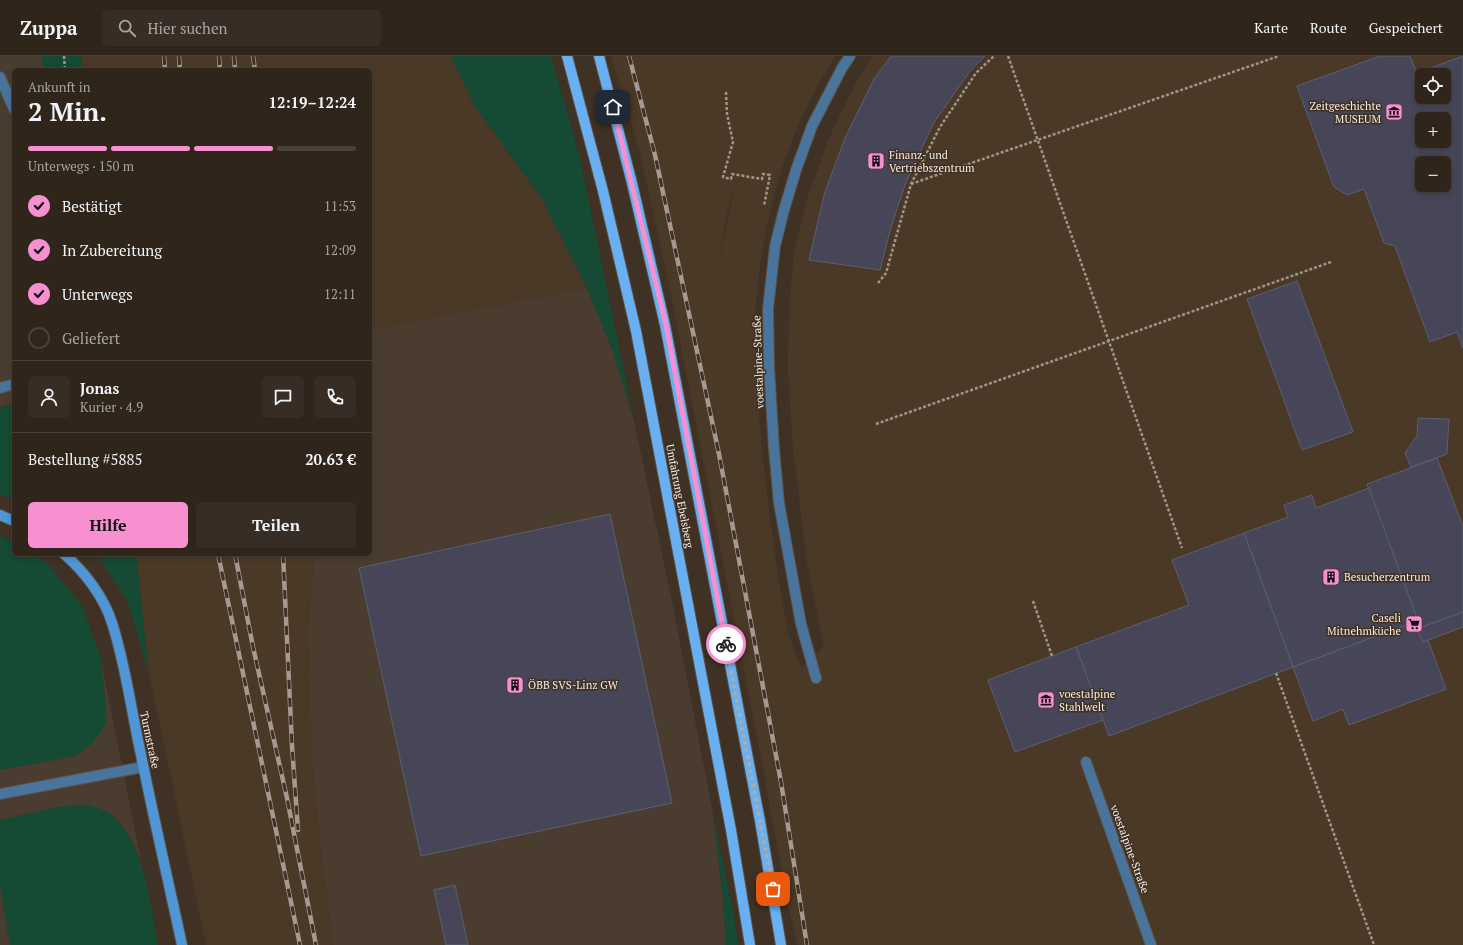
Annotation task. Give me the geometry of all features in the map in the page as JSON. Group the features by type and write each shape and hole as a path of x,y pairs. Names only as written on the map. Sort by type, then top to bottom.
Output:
{"main road":[{"name":"Umfahrung Ebelsberg","path":"567,56 603,191 636,331 732,830 750,945"},
{"name":"Umfahrung Ebelsberg","path":"599,56 632,183 666,325 762,828 782,945"},
{"path":"0,516 12,520"},
{"name":"Turmstraße","path":"66,556 78,566 98,594 112,622 120,653 182,945"}],"street":[{"name":"voestalpine-Straße","path":"816,678 800,624 779,503 770,382 768,309 775,246 792,183 812,126 842,68 850,56"},
{"path":"0,77 12,104"},
{"path":"0,388 12,385"},
{"name":"voestalpine-Straße","path":"1086,762 1151,945"},
{"path":"0,794 143,767"}],"path":[{"path":"64,56 65,68"},
{"path":"878,283 886,272 911,184 940,127 976,74 994,56"},
{"path":"1008,56 1182,548"},
{"path":"911,184 1279,56"},
{"path":"726,92 727,114 733,142 723,177 731,179 732,174 762,179 763,174 770,175 764,206"},
{"path":"876,424 1331,262"},
{"path":"1033,601 1052,656"},
{"path":"1276,674 1374,945"}],"shaded area":[{"path":"0,56 41,56 44,68 12,68 12,404 0,407"},
{"path":"81,56 451,56 474,105 542,199 587,288 372,330 372,68 82,68"},
{"path":"611,56 835,56 799,123 786,156 776,188 767,223 760,266 755,313 757,392 763,460 776,563 788,633 801,668 824,647 807,562 793,448 788,369 789,313 794,250 808,196 829,138 856,82 874,56 1463,56 1463,945 797,945 786,895 761,758 670,290 640,153","holes":["736,180 719,261 726,218"]},
{"path":"587,288 613,351 634,421 673,606 713,814 722,890 726,945 333,945 322,860 311,753 308,631 314,556 372,556 372,330"},
{"path":"136,556 314,556 308,631 311,753 322,860 333,945 206,945 149,673"},
{"path":"100,655 141,860 129,835 110,814 88,805 59,807 0,820 0,770 75,756 106,705"},
{"path":"0,885 10,945 0,945"}],"green space":[{"path":"41,56 81,56 82,68 44,68"},
{"path":"451,56 551,56 580,158 634,421 613,351 587,288 542,199 474,105"},
{"path":"12,404 12,498 0,494 0,407"},
{"path":"0,536 12,540 12,556 36,556 48,564 82,606 100,655 106,705 106,724 93,743 75,756 0,770"},
{"path":"97,556 136,556 149,673 127,600"},
{"path":"88,805 111,814 122,826 132,841 139,857 149,893 158,945 10,945 0,885 0,820 59,807"},
{"path":"713,814 734,917 738,945 726,945 722,890"}],"building":[{"name":"Finanz- und Vertriebszentrum","path":"891,56 985,56 970,71 933,124 905,185 891,227 880,270 809,260 824,195 845,138 874,79"},
{"path":"1380,56 1410,56 1415,68 1415,104 1451,104 1451,68 1431,68 1463,56 1463,348 1457,332 1430,342 1395,246 1384,243 1364,189 1347,195 1334,187 1297,86"},
{"path":"1297,281 1353,432 1302,450 1247,299"},
{"path":"1418,418 1449,419 1447,454 1411,467 1405,453 1417,436"},
{"path":"1437,458 1463,526 1463,612 1411,631 1409,624 1418,621 1367,484"},
{"name":"Besucherzentrum","path":"1369,488 1418,621 1293,667 1244,533 1288,517 1284,505 1312,495 1316,508"},
{"name":"ÖBB SVS-Linz GW","path":"610,514 672,803 421,856 359,568"},
{"path":"1244,533 1293,667 1109,736 1076,647 1189,605 1172,560"},
{"path":"1463,612 1463,627 1423,642 1417,629"},
{"path":"1409,624 1411,631 1417,629 1423,642 1428,640 1446,689 1349,725 1343,709 1313,721 1293,667"},
{"name":"voestalpine Stahlwelt","path":"1076,647 1103,720 1015,752 988,680"},
{"path":"455,885 468,945 446,945 434,890"}],"railway":[{"path":"164,56 165,68"},
{"path":"179,56 180,68"},
{"path":"219,56 220,68"},
{"path":"234,56 235,68"},
{"path":"253,56 255,68"},
{"path":"629,56 655,155 719,454 781,782 807,945"},
{"path":"218,556 300,945"},
{"path":"235,556 253,647 287,798 316,945"},
{"path":"283,556 292,746 298,830"}],"way so far":[{"path":"726,644 773,889"}],"place":[{"name":"Zeitgeschichte MUSEUM","path":"1394,112"},
{"name":"Finanz- und Vertriebszentrum","path":"876,161"},
{"name":"Besucherzentrum","path":"1331,577"},
{"name":"Caseli Mitnehmküche","path":"1414,624"},
{"name":"ÖBB SVS-Linz GW","path":"515,685"},
{"name":"voestalpine Stahlwelt","path":"1046,700"}],"route":[{"path":"613,107 666,325 726,644"}]}
